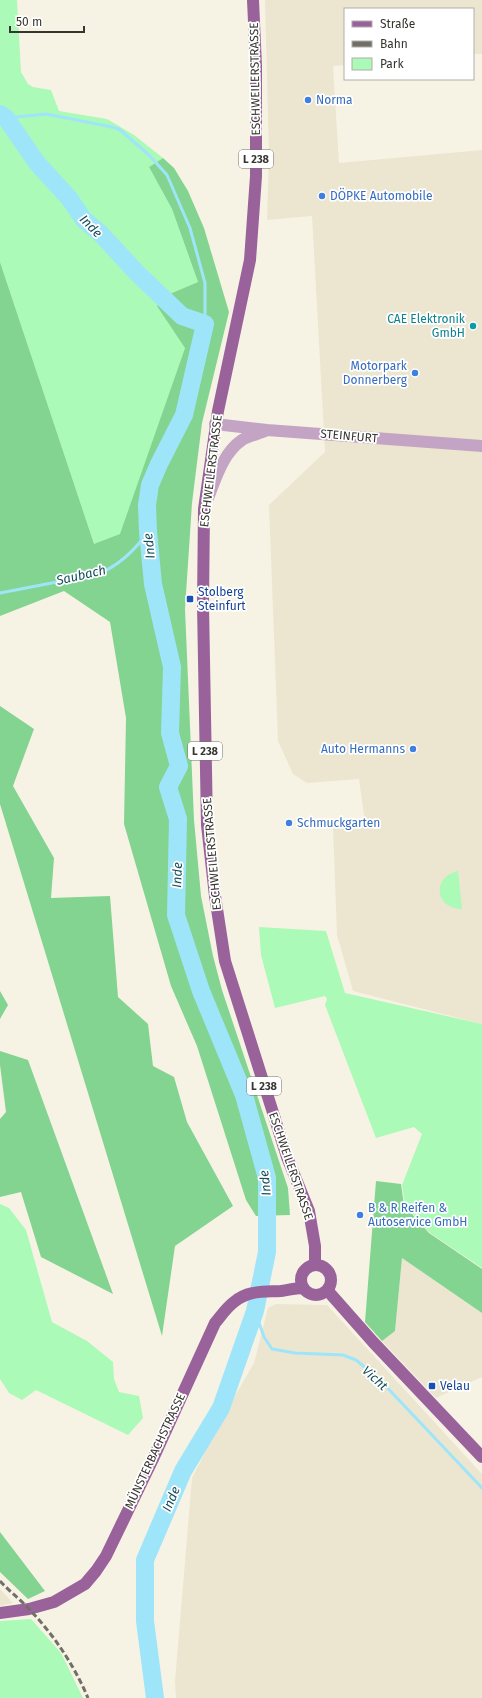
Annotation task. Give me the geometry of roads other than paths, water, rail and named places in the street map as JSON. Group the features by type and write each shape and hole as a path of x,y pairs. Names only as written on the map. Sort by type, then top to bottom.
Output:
{"main road":[{"name":"ESCHWEILERSTRASSE","path":"253,0 256,66 256,176 250,260 215,424 204,508 203,605 207,825 215,896 225,962 287,1157 310,1211 315,1246 315,1265"},
{"path":"315,1265 326,1268 331,1275 332,1281 328,1291 321,1295 315,1296 310,1295 303,1288 301,1283 303,1272 310,1266 315,1265"},
{"name":"MÜNSTERBACHSTRASSE","path":"0,1613 29,1609 54,1602 85,1584 106,1556 152,1461 215,1323 229,1306 248,1294 260,1291 303,1288"},
{"path":"328,1291 373,1342 482,1457"}],"street":[{"name":"STEINFURT","path":"215,424 267,430 482,446"},
{"path":"204,508 218,474 232,448 243,440 267,430"}],"waterway":[{"name":"Inde","path":"0,114 6,118 37,163 69,198 84,220 101,234 137,273 182,316 205,324 184,415 150,485 147,505 148,532 153,584 172,667 170,733 179,766 168,787 178,819 176,915 201,991 244,1095 267,1178 267,1252 255,1311 221,1408 183,1471 145,1560 145,1621 155,1698"},
{"path":"6,118 46,114 119,129 149,155 167,175 190,228 205,283 205,324"},
{"name":"Saubach","path":"0,593 98,574 112,567 126,557 148,532"},
{"name":"Vicht","path":"255,1311 264,1337 272,1349 295,1353 343,1355 356,1360 380,1380 482,1488"}],"railway":[{"path":"0,1581 47,1629 70,1662 88,1698"}],"place":[{"name":"Norma","path":"308,100"},
{"name":"DÖPKE Automobile","path":"322,196"},
{"name":"CAE Elektronik GmbH","path":"473,326"},
{"name":"Motorpark Donnerberg","path":"415,373"},
{"name":"Stolberg Steinfurt","path":"190,599"},
{"name":"Auto Hermanns","path":"413,749"},
{"name":"Schmuckgarten","path":"289,823"},
{"name":"B & R Reifen & Autoservice GmbH","path":"360,1215"},
{"name":"Velau","path":"432,1386"}]}
